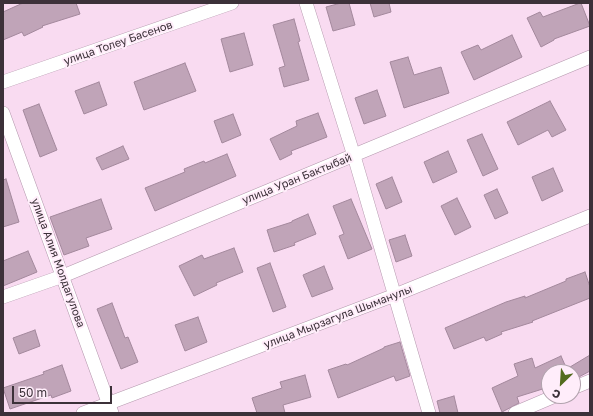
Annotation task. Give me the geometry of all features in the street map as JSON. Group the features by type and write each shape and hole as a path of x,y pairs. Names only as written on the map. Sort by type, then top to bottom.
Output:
{"street":[{"name":"улица Толеу Басенов","path":"3,82 232,3"},
{"path":"306,3 396,295 429,413"},
{"name":"улица Уран Бактыбай","path":"3,297 63,276 590,57"},
{"name":"улица Алия Молдагулова","path":"3,113 111,408"},
{"name":"улица Мырзагула Шыманулы","path":"83,413 111,408 590,216"},
{"path":"515,413 541,402"}],"building":[{"path":"23,3 76,3 80,14 42,26 43,27 24,36 22,32 3,40 3,12"},
{"path":"341,3 349,3 355,25 333,31 326,7"},
{"path":"370,3 389,3 391,12 374,17"},
{"path":"580,3 590,26 554,39 541,47 527,18 540,12 543,17"},
{"path":"294,19 300,41 298,42 309,80 284,87 279,68 285,66 273,25"},
{"path":"244,33 253,65 230,72 221,39"},
{"path":"512,35 522,57 474,80 461,52 478,45 481,50"},
{"path":"408,57 414,75 441,67 449,93 404,108 390,62"},
{"path":"185,63 196,91 144,110 134,82"},
{"path":"99,82 107,105 84,114 75,91"},
{"path":"377,90 386,116 364,124 355,98"},
{"path":"550,101 566,130 552,137 548,130 518,145 507,122"},
{"path":"39,104 57,150 40,157 23,110"},
{"path":"318,113 327,137 291,151 292,154 280,160 270,139 297,126 296,121"},
{"path":"233,114 241,135 222,143 214,121"},
{"path":"482,134 498,169 483,176 467,140"},
{"path":"123,146 129,159 102,170 96,158"},
{"path":"448,151 457,172 433,183 424,162"},
{"path":"227,154 236,176 155,211 145,188 185,172 184,169 204,161 205,163"},
{"path":"553,168 563,191 542,201 532,177"},
{"path":"392,177 402,202 386,209 376,184"},
{"path":"6,179 19,222 3,227 3,180"},
{"path":"497,189 508,213 495,219 484,195"},
{"path":"457,198 471,227 455,235 441,206"},
{"path":"101,199 112,229 86,238 89,246 64,255 50,217"},
{"path":"351,199 372,249 348,259 339,236 344,234 333,206"},
{"path":"308,214 316,234 294,243 295,245 274,252 267,230 292,222"},
{"path":"405,235 412,256 396,262 389,240"},
{"path":"234,248 243,272 216,283 217,285 194,296 179,266 202,255 204,259"},
{"path":"28,251 37,272 3,286 3,261"},
{"path":"270,263 286,307 273,312 257,268"},
{"path":"324,266 333,289 312,297 303,275"},
{"path":"585,272 590,287 590,298 532,321 533,322 501,332 502,334 486,341 484,337 454,349 445,328 506,302 525,296 525,298"},
{"path":"112,303 125,338 128,337 138,362 121,369 97,309"},
{"path":"198,317 207,342 185,351 175,325"},
{"path":"35,330 40,346 19,354 13,338"},
{"path":"400,342 410,376 396,381 394,376 338,398 328,370 346,364 347,365 384,347"},
{"path":"590,355 590,371 581,376 581,364 575,364"},
{"path":"561,356 564,364 544,364"},
{"path":"532,358 535,368 541,365 541,390 517,397 519,403 502,412 492,388 518,376 514,364"},
{"path":"62,365 71,391 52,398 51,395 10,409 3,388 44,374 43,372"},
{"path":"305,375 311,397 283,405 285,413 257,413 252,398 282,388 280,382"},
{"path":"454,396 458,413 440,413 437,401"}]}
